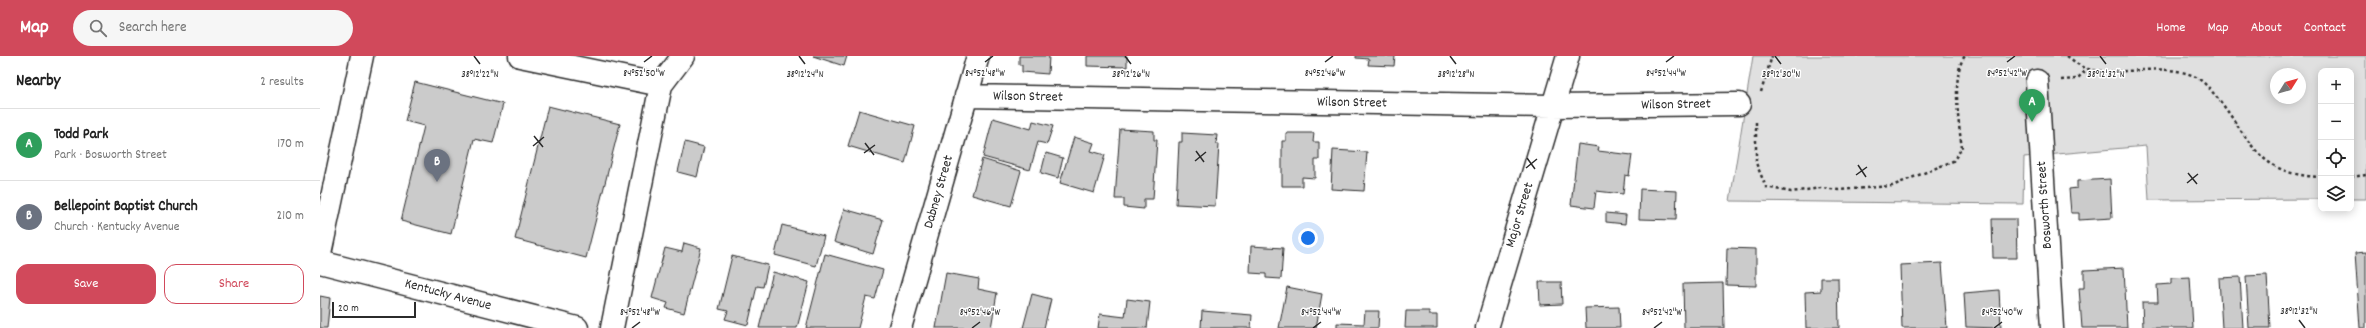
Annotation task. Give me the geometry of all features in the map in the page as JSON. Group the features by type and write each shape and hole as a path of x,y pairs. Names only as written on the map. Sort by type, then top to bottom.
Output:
{"street":[{"path":"320,254 362,56"},
{"path":"520,56 661,85"},
{"path":"612,328 661,85 683,56"},
{"name":"Dabney Street","path":"900,328 978,56"},
{"name":"Major Street","path":"1487,328 1568,56"},
{"name":"Bosworth Street","path":"2037,81 2052,328"},
{"name":"Wilson Street","path":"966,96 1553,106 1739,104"},
{"name":"Kentucky Avenue","path":"320,262 577,328"}],"path":[{"path":"1760,98 1772,56"},
{"path":"1757,117 1756,163 1766,187 1791,192 1821,188 1839,190 1892,186 1953,161 1962,148 1958,123 1958,88 1960,62 1965,56"},
{"path":"2068,56 2087,69 2179,71 2198,78 2214,94 2261,158 2278,169 2302,176 2318,177"},
{"path":"2354,177 2366,175"}],"shaded area":[{"path":"1753,56 2366,56 2366,199 2354,199 2354,68 2318,68 2318,199 2149,200 2146,146 2024,157 2023,204 1730,201"}],"building":[{"path":"813,56 847,56 844,66"},
{"path":"1019,56 1049,56 1048,74 1022,72 1022,65 1019,65"},
{"path":"1087,56 1127,56 1127,67 1087,66"},
{"path":"1356,56 1395,56 1394,66 1368,65 1369,59 1356,58"},
{"path":"415,82 503,104 493,143 474,139 451,234 401,221 424,126 405,121"},
{"path":"548,106 620,124 586,258 515,239"},
{"path":"859,110 915,126 905,163 848,146"},
{"path":"993,118 1031,129 1033,121 1053,126 1047,144 1038,142 1030,170 983,157"},
{"path":"1120,129 1154,131 1154,140 1157,140 1153,199 1144,199 1144,209 1124,207 1124,199 1115,199"},
{"path":"1182,133 1217,135 1216,144 1219,144 1215,206 1176,204 1179,142 1182,142"},
{"path":"1286,133 1314,133 1313,142 1319,142 1319,160 1315,160 1315,178 1302,177 1302,186 1282,186 1282,141 1286,141"},
{"path":"1074,137 1094,143 1091,151 1105,155 1094,193 1060,183"},
{"path":"685,142 704,147 697,177 678,172"},
{"path":"1578,144 1599,147 1598,151 1632,155 1629,176 1625,175 1623,194 1596,191 1594,208 1571,205"},
{"path":"1333,150 1367,152 1364,191 1331,189"},
{"path":"1046,153 1063,158 1058,178 1041,173"},
{"path":"982,159 1021,171 1011,206 972,195"},
{"path":"2110,179 2112,218 2079,220 2079,213 2071,213 2069,189 2077,188 2077,181"},
{"path":"1640,189 1677,191 1676,220 1639,219"},
{"path":"844,209 883,220 873,254 834,242"},
{"path":"1606,213 1626,215 1625,224 1606,222"},
{"path":"1992,219 2016,219 2017,258 1993,258"},
{"path":"782,225 824,236 816,266 775,255"},
{"path":"684,243 701,248 684,313 666,308 668,303 652,298 665,248 682,252"},
{"path":"1251,246 1283,248 1281,279 1266,278 1266,274 1250,273"},
{"path":"1727,248 1756,249 1756,286 1726,285"},
{"path":"2366,252 2366,328 2360,328 2355,253"},
{"path":"825,254 883,270 875,299 866,297 858,328 806,328"},
{"path":"732,256 768,265 763,287 757,286 748,325 725,319 728,311 719,309"},
{"path":"1942,263 1947,328 1902,328 1900,265"},
{"path":"2124,268 2127,328 2082,328 2079,288 2084,288 2084,270"},
{"path":"773,272 809,282 797,328 759,328"},
{"path":"946,273 979,279 978,289 997,293 991,328 936,328"},
{"path":"2267,275 2270,328 2249,328 2246,276"},
{"path":"2190,277 2193,328 2143,328 2142,302 2158,302 2157,285 2171,284 2171,278"},
{"path":"2240,277 2243,328 2222,328 2219,278"},
{"path":"1821,278 1838,278 1839,328 1806,328 1805,292 1821,291"},
{"path":"1539,282 1561,282 1562,304 1540,305"},
{"path":"1723,283 1724,328 1684,328 1683,284"},
{"path":"1287,287 1322,294 1316,328 1279,328"},
{"path":"1999,290 2001,328 1966,327 1964,293"},
{"path":"1032,294 1051,299 1044,328 1023,328"},
{"path":"320,296 330,298 327,328 320,328"},
{"path":"1127,299 1150,302 1147,328 1098,328 1100,314 1125,317"},
{"path":"1619,307 1620,328 1586,328 1585,308"},
{"path":"1202,311 1252,315 1251,328 1201,328"},
{"path":"1365,311 1379,311 1378,328 1337,328 1337,323 1364,324"},
{"path":"1406,311 1429,311 1429,315 1437,315 1437,328 1405,328"}],"place":[{"name":"Todd Park","path":"2032,122"},
{"name":"Bellepoint Baptist Church","path":"437,182"}]}
